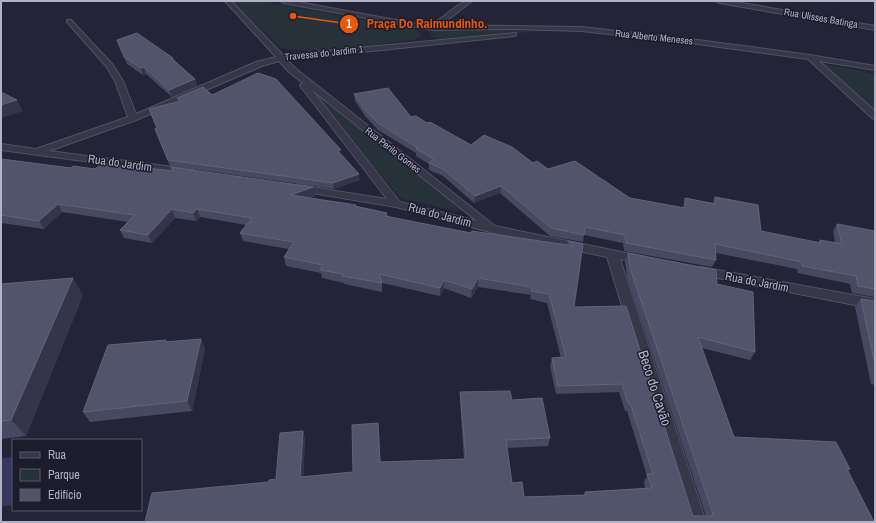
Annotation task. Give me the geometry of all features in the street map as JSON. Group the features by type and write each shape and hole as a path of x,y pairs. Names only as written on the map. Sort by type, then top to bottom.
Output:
{"street":[{"name":"Rua Perilo Gomes","path":"228,1 292,70 494,229"},
{"name":"Rua Alberto Meneses","path":"283,1 423,27 581,29 690,41 810,57 875,68"},
{"path":"311,6 322,1"},
{"path":"432,28 469,1"},
{"name":"Rua Ulisses Batinga","path":"719,1 733,2 872,27"},
{"path":"69,21 109,65 119,80 133,118"},
{"path":"412,44 422,41 428,36 423,27"},
{"path":"872,27 875,37"},
{"name":"Travessa do Jardim 1","path":"36,152 133,118 259,64 280,58 412,44 581,29"},
{"path":"810,57 875,116"},
{"name":"Rua Perilo Gomes","path":"292,70 396,204"},
{"name":"Rua do Jardim","path":"1,147 202,174"},
{"name":"Rua do Jardim","path":"288,187 396,204 494,229 651,262"},
{"name":"Beco do Cavão","path":"612,254 697,522"},
{"name":"Rua do Jardim","path":"690,269 875,304"}],"green space":[{"path":"231,1 262,1 416,30 422,35 416,39 406,41 343,49 310,51 281,48"},
{"path":"440,29 558,30 441,39 431,37 430,33"},
{"path":"816,62 875,74 875,118"},
{"path":"310,89 473,214 401,199"}],"water":[{"path":"12,457 12,505 1,507 1,458"}],"building":[{"path":"137,33 173,58 171,58 195,79 169,90 144,67 141,68 124,57 117,40"},
{"path":"258,73 276,79 341,150 338,151 359,174 333,183 168,160 155,129 157,128 149,109 181,101 177,98 203,87 212,95"},
{"path":"388,88 411,117 416,116 427,123 430,122 471,145 484,135 512,147 533,163 537,161 548,169 575,161 630,198 685,208 685,198 715,204 715,197 758,205 761,231 821,243 820,240 842,244 837,224 875,231 875,289 858,286 856,276 802,266 802,262 715,244 716,260 626,243 625,235 585,227 584,235 551,228 501,186 475,196 443,169 429,163 434,159 416,149 418,148 378,123 365,110 354,94"},
{"path":"1,92 17,100 1,105"},
{"path":"1,159 71,168 73,166 95,169 102,163 173,171 171,167 313,187 291,195 356,205 355,206 387,213 385,216 471,233 472,231 574,246 568,241 583,244 574,307 626,306 693,516 711,516 713,514 630,268 628,253 716,270 717,284 753,292 755,352 698,337 734,437 836,442 850,469 847,469 874,522 145,522 152,493 269,482 269,480 276,479 280,433 303,431 300,477 353,472 352,425 378,423 380,462 466,459 460,392 510,391 512,400 542,398 550,438 506,440 512,483 522,482 524,497 586,495 585,492 652,488 647,474 653,474 630,403 628,403 622,384 558,386 552,358 566,357 549,294 531,291 532,287 478,278 472,289 444,280 440,288 379,274 382,283 342,276 343,274 320,270 323,265 284,257 294,242 240,233 252,218 197,209 193,213 172,209 148,235 120,230 135,215 58,204 39,221 1,215"},
{"path":"73,278 11,420 1,421 1,284"},
{"path":"861,299 875,301 875,365"},
{"path":"201,339 187,401 83,412 108,345 166,340 165,342"}],"place":[{"name":"Praça Do Raimundinho.","path":"293,16"}]}
